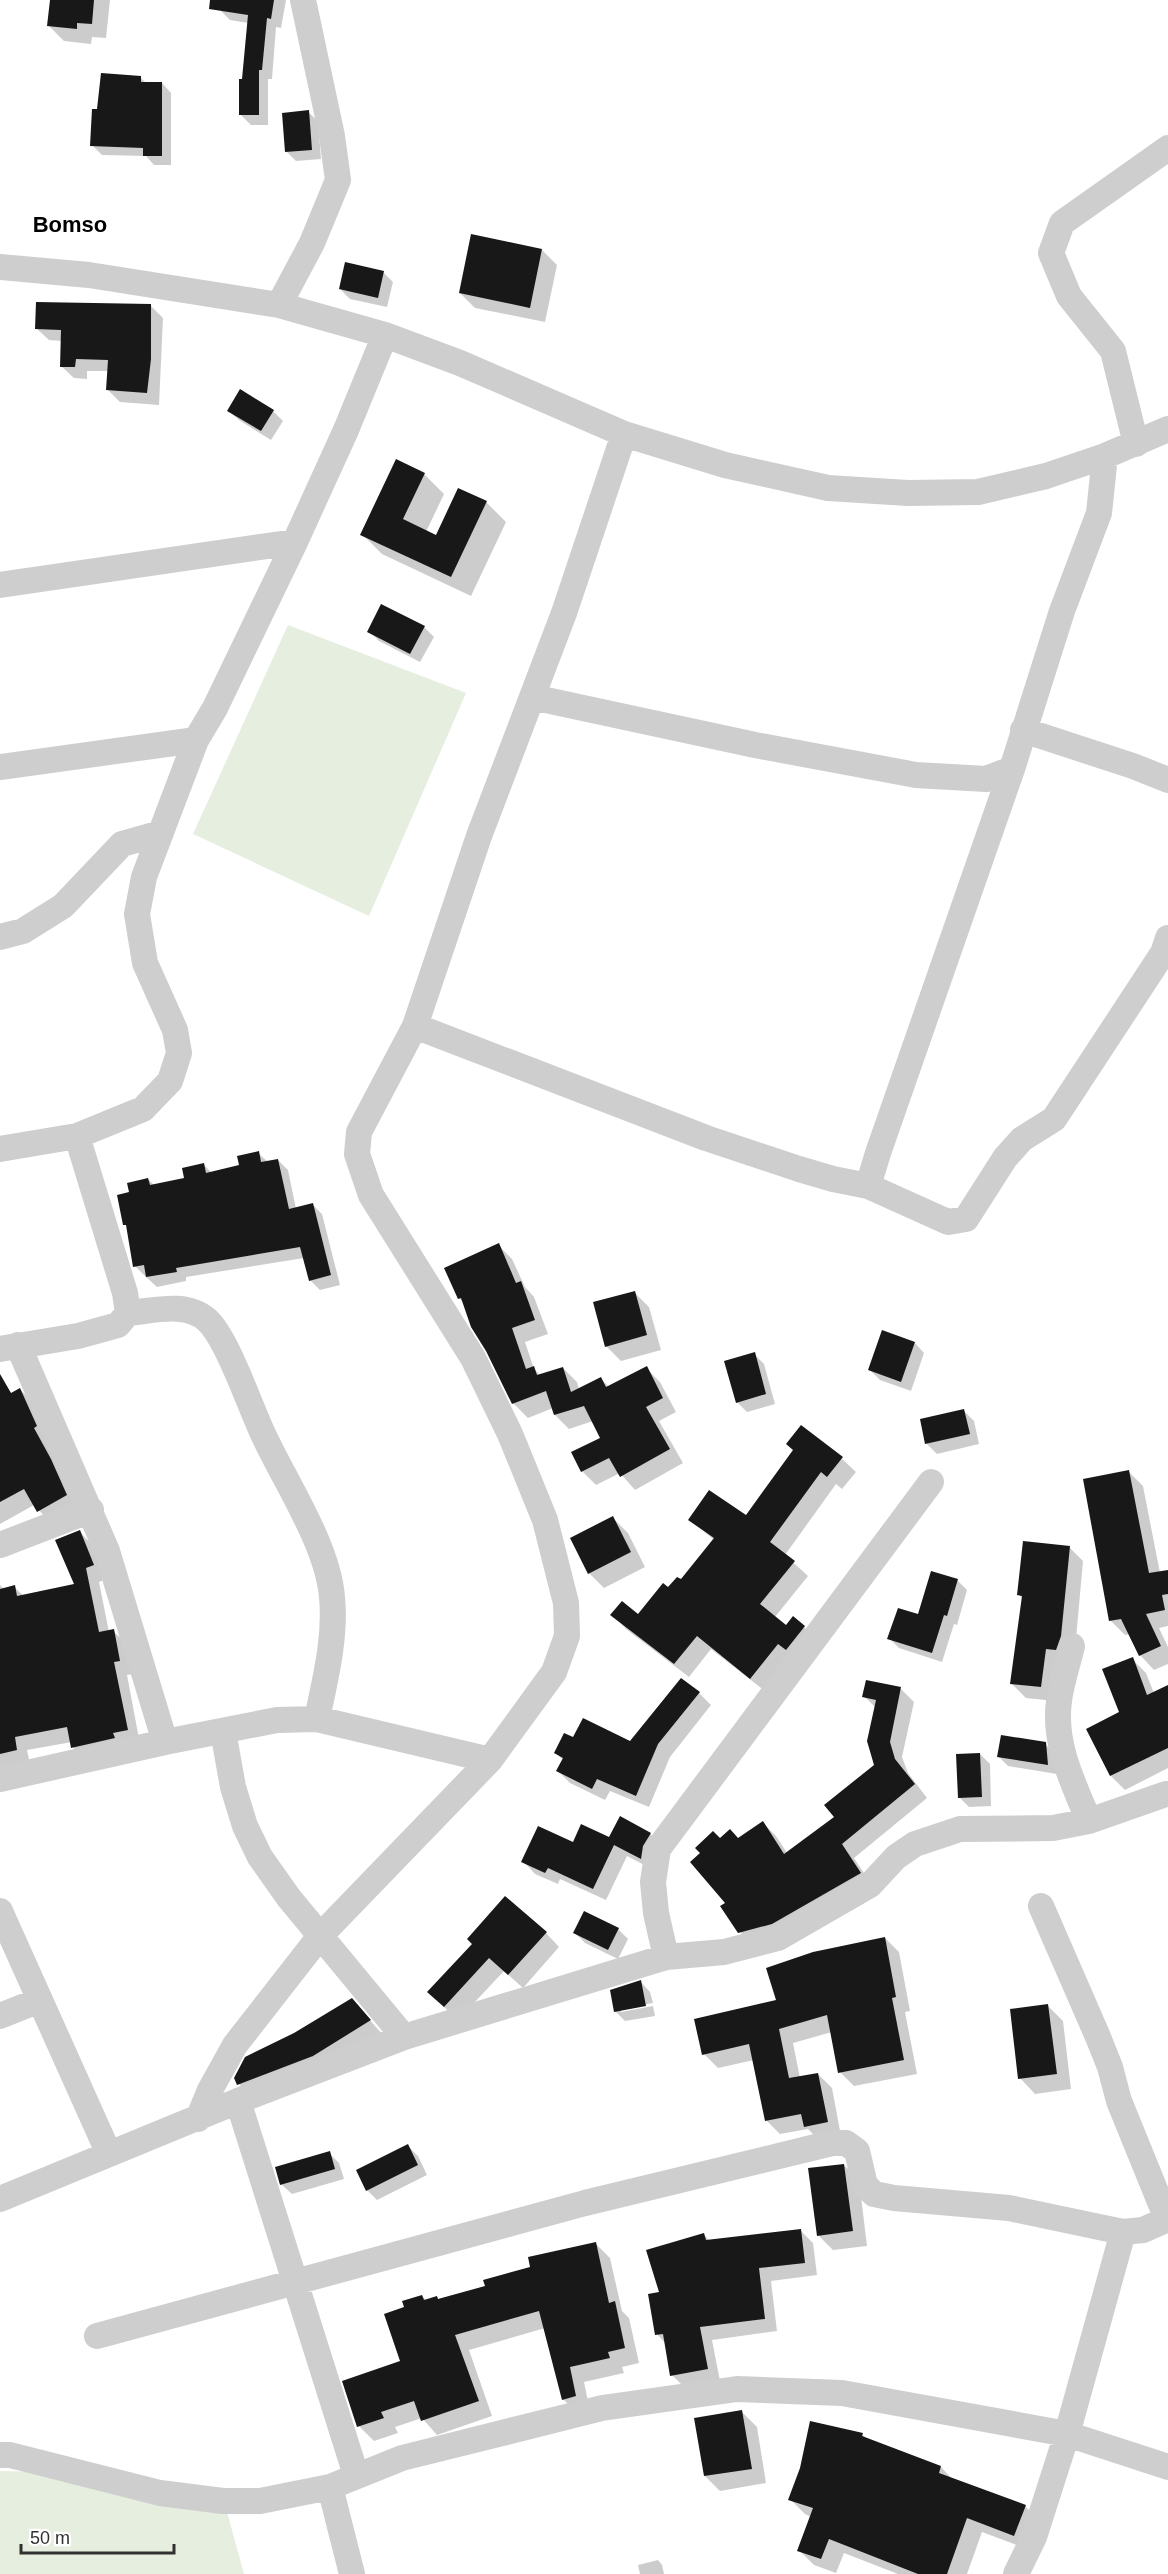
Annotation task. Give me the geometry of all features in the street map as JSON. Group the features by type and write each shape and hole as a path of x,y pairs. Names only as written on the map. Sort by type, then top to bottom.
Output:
{"street":[{"path":"279,304 312,243 338,180 332,136 303,0"},
{"path":"1136,444 1113,351 1070,296 1051,253 1062,222 1168,148"},
{"path":"0,267 89,275 279,304 385,335 460,363 624,434 725,465 828,488 909,494 978,492 1046,476 1105,456 1168,429"},
{"path":"0,1149 77,1136 143,1108 171,1081 179,1053 175,1030 145,963 137,914 144,877 196,740 215,708 295,542 346,430 385,335"},
{"path":"198,2118 210,2090 235,2045 320,1936 490,1760 554,1672 567,1636 566,1603 545,1520 510,1434 473,1358 371,1195 357,1154 359,1132 415,1026 479,836 564,613 624,434"},
{"path":"868,1186 1012,769 1062,611 1099,513 1105,456"},
{"path":"0,585 295,542"},
{"path":"532,697 755,745 916,775 986,779 1012,769"},
{"path":"1023,730 1133,766 1168,780"},
{"path":"0,767 196,740"},
{"path":"0,937 23,931 63,906 122,844 161,833"},
{"path":"415,1026 706,1138 799,1169 868,1186 948,1222 966,1220 1005,1158 1022,1139 1054,1119 1114,1031 1163,953 1168,938"},
{"path":"77,1136 125,1293 128,1313"},
{"path":"165,1742 107,1551 91,1510 9,1347 78,1336 118,1325 128,1313 184,1308 207,1320 224,1346 264,1438 309,1527 327,1572 332,1597 328,1660 317,1719"},
{"path":"666,1957 656,1913 653,1882 658,1849 931,1482"},
{"path":"0,1545 91,1510"},
{"path":"1072,1646 1059,1700 1058,1729 1069,1775 1089,1821"},
{"path":"0,1779 165,1742 277,1720 317,1719 490,1760"},
{"path":"223,1731 233,1787 245,1826 260,1857 289,1898 404,2037"},
{"path":"0,2199 404,2037 666,1957 724,1952 778,1938 870,1885 896,1857 915,1844 960,1829 1053,1828 1089,1821 1168,1794"},
{"path":"97,2336 585,2203 832,2143 846,2143 857,2151 865,2185 874,2194 894,2198 1009,2208 1123,2232 1143,2230 1167,2219 1119,2101 1110,2067 1098,2037 1041,1906"},
{"path":"0,1911 110,2154"},
{"path":"0,2016 40,2000"},
{"path":"238,2102 356,2475"},
{"path":"1016,2574 1034,2537 1067,2434 1123,2232"},
{"path":"0,2455 21,2458 160,2493 223,2501 260,2501 330,2487 402,2458 602,2408 737,2388 842,2393 1067,2434 1168,2468"},
{"path":"330,2487 352,2574"}],"green space":[{"path":"288,625 466,693 369,916 193,834"},
{"path":"0,2471 48,2472 227,2512 244,2574 0,2574"}],"building":[{"path":"50,0 94,0 92,24 77,23 77,29 47,26"},
{"path":"210,0 274,0 271,19 267,18 262,70 259,70 259,115 239,115 239,79 242,79 248,15 209,9"},
{"path":"101,73 141,76 141,82 162,82 162,156 143,156 143,148 90,146 92,109 97,109"},
{"path":"309,110 312,150 285,152 282,113"},
{"path":"471,234 542,249 530,308 459,293"},
{"path":"345,262 384,271 378,298 339,289"},
{"path":"36,302 151,304 151,359 147,393 106,390 108,360 76,359 75,367 60,367 61,330 35,329"},
{"path":"240,389 274,410 261,431 227,411"},
{"path":"396,459 425,473 403,519 436,535 458,488 487,501 451,577 360,535"},
{"path":"381,604 425,626 410,654 367,632"},
{"path":"259,1151 261,1162 278,1159 289,1209 313,1203 331,1275 309,1281 300,1247 176,1268 177,1272 146,1277 144,1265 133,1267 126,1225 123,1225 117,1195 129,1192 127,1183 148,1178 150,1185 184,1178 182,1168 204,1163 206,1173 239,1165 237,1156"},
{"path":"499,1243 516,1283 521,1281 535,1320 512,1328 526,1369 534,1366 537,1375 563,1367 571,1392 601,1377 606,1387 647,1366 663,1398 646,1407 670,1449 620,1477 609,1458 581,1472 571,1452 600,1438 584,1406 554,1415 546,1391 512,1404 486,1351 471,1327 461,1298 458,1299 444,1268"},
{"path":"635,1291 647,1335 605,1347 593,1302"},
{"path":"882,1330 915,1342 901,1382 868,1370"},
{"path":"755,1352 766,1394 736,1403 724,1361"},
{"path":"0,1374 11,1393 20,1388 37,1426 34,1428 67,1495 37,1512 24,1489 0,1502"},
{"path":"964,1409 970,1434 925,1444 920,1419"},
{"path":"801,1425 843,1457 827,1477 821,1472 770,1542 795,1561 760,1604 786,1625 793,1616 805,1626 786,1650 778,1644 750,1679 697,1636 674,1664 610,1615 622,1601 638,1614 663,1583 668,1587 677,1577 681,1579 714,1538 688,1520 709,1490 746,1515 793,1450 786,1444"},
{"path":"1129,1470 1149,1573 1168,1570 1168,1594 1162,1595 1165,1610 1146,1614 1161,1646 1139,1656 1121,1619 1109,1621 1083,1479"},
{"path":"613,1516 631,1552 588,1574 570,1538"},
{"path":"80,1530 94,1565 86,1568 99,1632 114,1629 120,1661 114,1662 128,1730 113,1733 115,1738 71,1748 67,1727 15,1737 17,1750 0,1754 0,1589 15,1585 17,1596 74,1584 55,1540"},
{"path":"1023,1541 1070,1546 1061,1636 1056,1650 1046,1649 1041,1687 1010,1684 1022,1596 1017,1595"},
{"path":"931,1571 958,1579 947,1616 944,1615 932,1653 887,1639 898,1608 918,1614"},
{"path":"1133,1657 1147,1695 1168,1685 1168,1748 1110,1776 1086,1729 1119,1712 1102,1669"},
{"path":"681,1678 700,1692 658,1744 636,1796 597,1779 592,1789 556,1771 563,1758 554,1753 564,1733 573,1737 583,1718 630,1741"},
{"path":"866,1680 901,1687 890,1742 895,1759 915,1784 842,1844 861,1873 772,1924 738,1933 720,1906 725,1903 690,1862 700,1853 695,1848 713,1831 720,1838 730,1829 738,1838 763,1821 784,1854 834,1817 824,1805 874,1765 867,1741 876,1700 862,1697"},
{"path":"1001,1735 1046,1742 1048,1765 997,1757"},
{"path":"980,1753 982,1797 958,1798 956,1754"},
{"path":"620,1816 651,1833 643,1846 641,1859 614,1845 593,1889 548,1868 545,1873 521,1862 538,1826 573,1842 581,1824 609,1837"},
{"path":"505,1896 547,1932 508,1975 489,1958 444,2007 427,1992 472,1944 467,1939"},
{"path":"584,1911 619,1928 608,1950 573,1933"},
{"path":"885,1937 896,1997 892,1998 904,2060 838,2073 827,2015 779,2029 789,2078 818,2073 828,2122 804,2127 801,2114 765,2121 749,2044 702,2055 694,2019 776,2000 766,1968 813,1952"},
{"path":"641,1980 646,2006 614,2012 610,1990"},
{"path":"352,1998 371,2020 313,2056 237,2085 234,2078 245,2057 294,2033"},
{"path":"1048,2004 1057,2074 1018,2079 1010,2009"},
{"path":"408,2144 418,2165 366,2191 356,2170"},
{"path":"330,2151 335,2169 280,2185 275,2167"},
{"path":"844,2164 853,2231 817,2236 808,2168"},
{"path":"801,2229 805,2263 759,2268 765,2319 700,2327 708,2369 670,2376 663,2334 655,2335 648,2294 659,2292 646,2250 704,2233 706,2240"},
{"path":"596,2242 609,2303 615,2301 625,2348 608,2352 610,2358 570,2367 576,2396 562,2400 539,2311 455,2335 479,2401 421,2421 414,2401 381,2412 384,2418 357,2427 342,2381 400,2361 384,2314 404,2307 402,2301 422,2295 424,2300 437,2296 438,2299 485,2286 483,2280 530,2267 528,2257"},
{"path":"742,2410 752,2469 704,2476 694,2418"},
{"path":"810,2421 863,2433 862,2436 941,2466 939,2473 1026,2505 1014,2536 967,2518 947,2574 918,2574 829,2539 821,2559 797,2551 813,2508 788,2500 800,2468"}],"district":[{"name":"Bomso","path":"70,224"}]}
